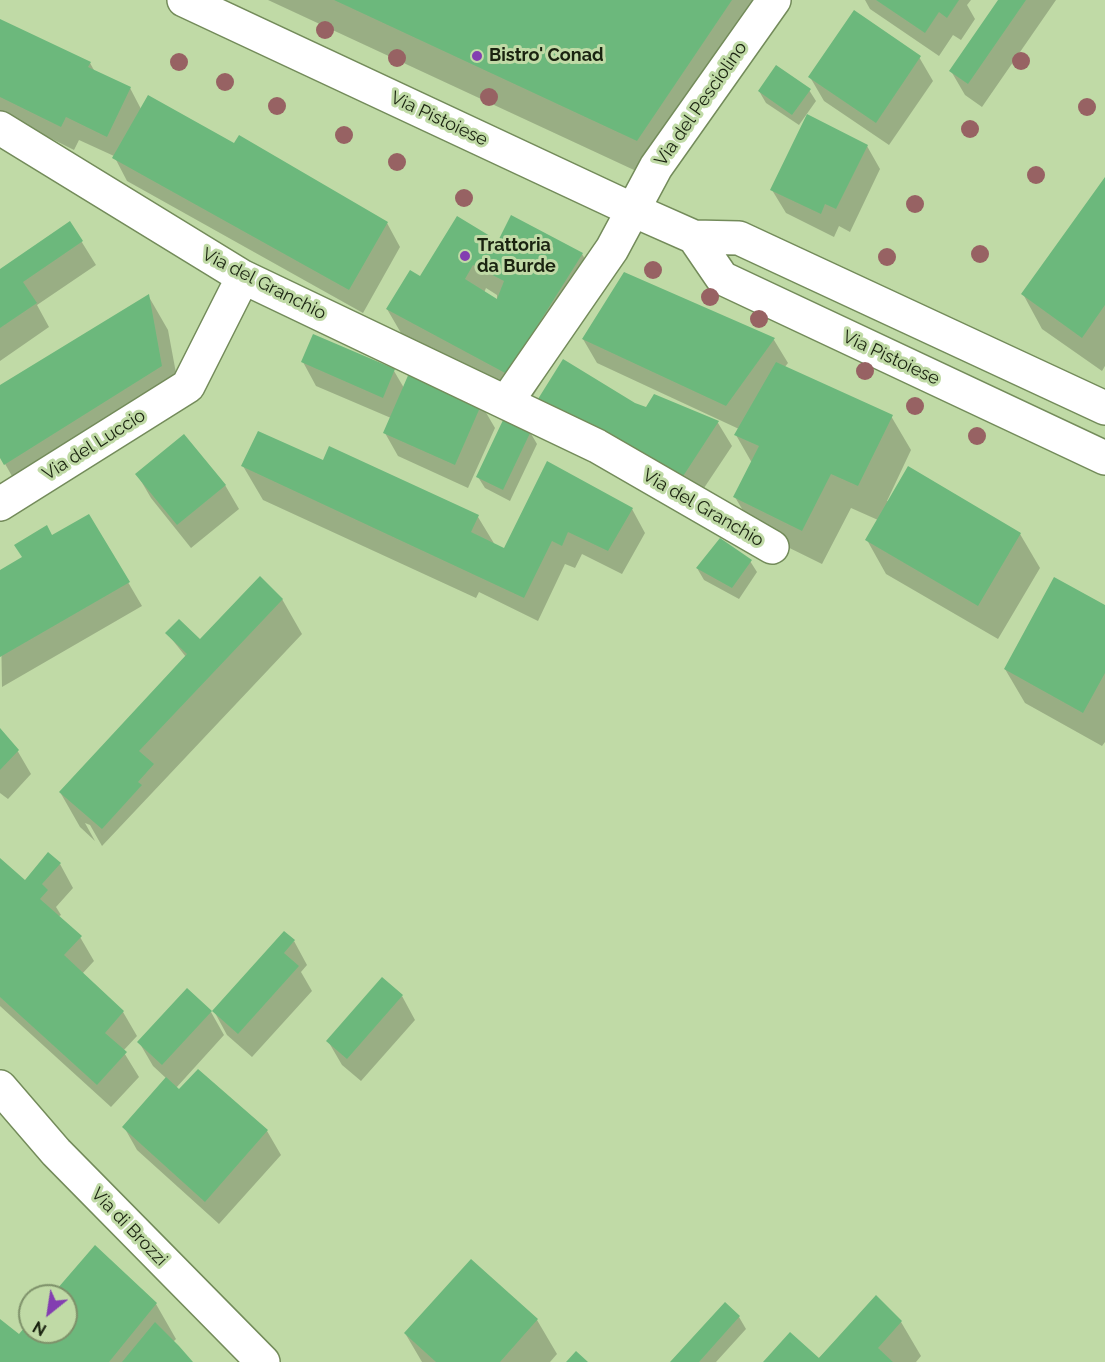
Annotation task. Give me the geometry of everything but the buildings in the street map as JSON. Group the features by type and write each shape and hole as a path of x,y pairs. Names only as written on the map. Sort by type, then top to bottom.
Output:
{"street":[{"name":"Via Pistoiese","path":"184,0 633,210 694,237 739,238 1105,408"},
{"name":"Via del Pesciolino","path":"633,210 656,167 774,0"},
{"name":"Via del Granchio","path":"0,128 243,278 507,401 597,446 772,547"},
{"path":"507,401 612,249 633,210"},
{"name":"Via Pistoiese","path":"694,237 722,278 1105,458"},
{"name":"Via del Luccio","path":"0,504 188,386 243,278"},
{"name":"Via di Brozzi","path":"0,1087 56,1152 263,1362"}],"place":[{"name":"Bistro' Conad","path":"477,56"},
{"name":"Trattoria da Burde","path":"465,256"}]}
